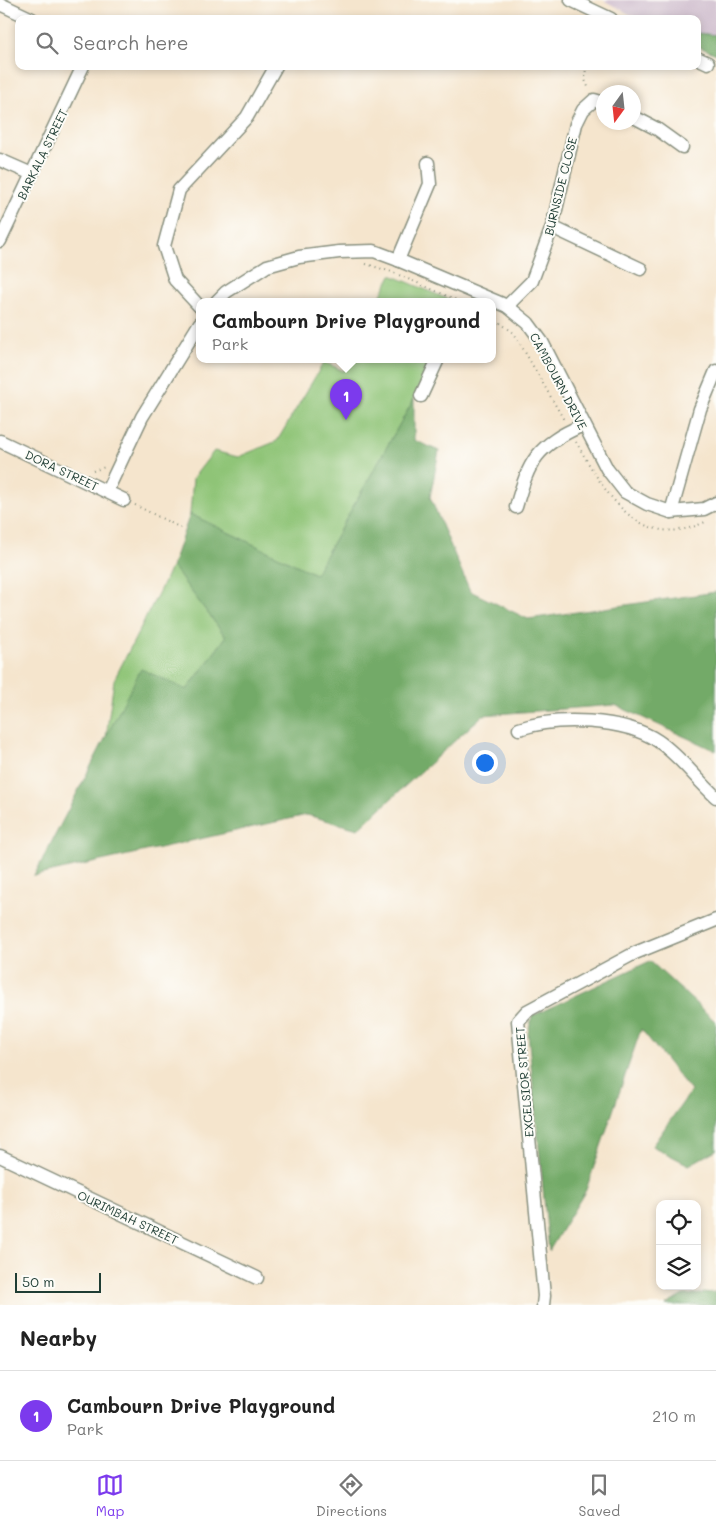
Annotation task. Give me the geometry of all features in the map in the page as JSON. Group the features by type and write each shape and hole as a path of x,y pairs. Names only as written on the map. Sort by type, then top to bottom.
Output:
{"street":[{"path":"571,0 603,15"},
{"path":"0,4 23,15"},
{"name":"BARKALA STREET","path":"0,241 81,70"},
{"path":"196,303 175,280 164,246 179,190 247,117 274,70"},
{"name":"BURNSIDE CLOSE","path":"507,306 532,281 552,227 576,124 583,110 596,104"},
{"path":"641,121 657,129 682,147"},
{"path":"0,160 32,174"},
{"path":"398,260 430,184 428,163"},
{"path":"552,227 641,269"},
{"name":"CAMBOURN DRIVE","path":"220,298 226,292 267,266 299,257 339,252 374,251 398,260 467,296"},
{"name":"CAMBOURN DRIVE","path":"496,303 507,306 528,323 542,342 607,469 625,492 647,504 671,512 704,509 716,503"},
{"path":"107,491 142,417 196,329"},
{"path":"420,396 436,363"},
{"path":"671,512 700,409 716,371"},
{"path":"516,507 522,484 540,449 583,425"},
{"name":"DORA STREET","path":"0,441 124,500"},
{"path":"519,729 534,724 576,722 619,726 645,734 662,744 716,797"},
{"name":"EXCELSIOR STREET","path":"543,1305 544,1296 518,1022 527,1012 635,953 716,920"},
{"name":"OURIMBAH STREET","path":"0,1156 257,1278"}],"path":[{"path":"586,70 585,80 596,97"},
{"path":"364,263 392,272 452,298"},
{"path":"496,320 514,334 570,431"},
{"path":"86,473 104,467 108,460 120,466"},
{"path":"124,500 183,528"}],"shaded area":[{"path":"603,0 716,0 716,35 701,33 701,15 631,15"}],"green space":[{"path":"701,33 716,35 716,54 701,48"},
{"path":"391,275 445,298 380,298"},
{"path":"323,363 344,371 348,363 431,363 414,399 315,574 190,514 193,478 214,451 238,457 277,441"},
{"path":"414,399 414,440 439,451 430,497 470,591 528,619 716,592 716,751 615,705 483,715 358,829 307,815 34,876 141,669 187,690 226,637 172,566 190,514 315,574"},
{"path":"172,566 226,637 187,690 106,737 114,680"},
{"path":"650,961 716,1022 716,1150 689,1165 652,1146 691,1091 641,1029 586,1190 549,1251 528,1033 532,1016"},
{"path":"716,1292 716,1305 666,1305 683,1295"}],"place":[{"name":"Cambourn Drive Playground","path":"346,420"}]}
